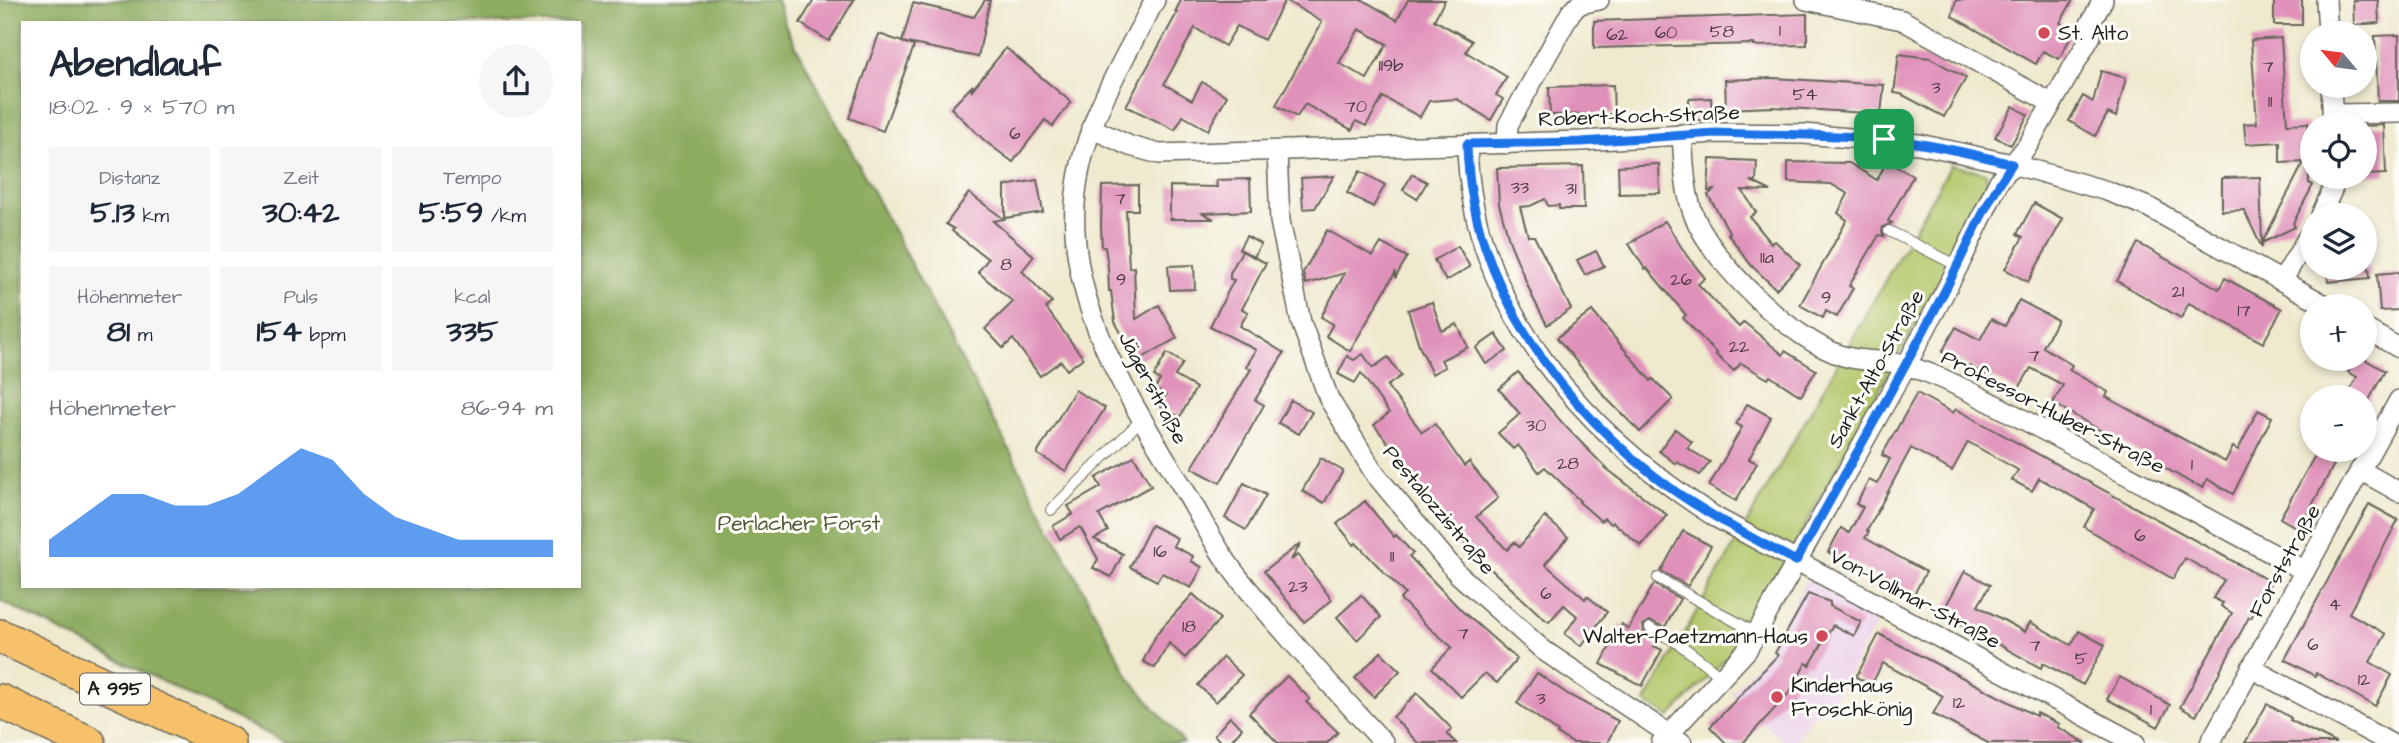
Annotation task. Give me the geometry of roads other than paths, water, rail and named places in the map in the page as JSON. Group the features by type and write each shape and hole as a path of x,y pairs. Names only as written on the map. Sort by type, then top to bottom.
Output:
{"highway":[{"name":"A 995","path":"0,636 229,743"},
{"name":"A 995","path":"0,701 89,743"}],"street":[{"name":"Jägerstraße","path":"1155,0 1091,128 1079,171 1075,205 1077,259 1085,297 1096,330 1142,419 1235,574 1384,743"},
{"path":"1507,144 1508,125 1571,12 1580,4 1599,0"},
{"path":"1806,0 1902,20 2051,103"},
{"name":"Sankt-Alto-Straße","path":"1671,740 1747,650 1906,366 2000,181 2028,145 2091,36 2090,24 2103,0"},
{"path":"2326,0 2327,21"},
{"path":"2377,115 2399,113"},
{"name":"Robert-Koch-Straße","path":"1091,128 1130,146 1159,155 1581,142 1682,134 1804,134 1884,139 2012,164 2108,191 2148,207 2305,294"},
{"name":"Professor-Huber-Straße","path":"1682,134 1686,184 1694,217 1717,255 1749,291 1799,331 1842,356 1920,369 1985,400 2305,571"},
{"name":"Von-Vollmar-Straße","path":"1467,144 1473,202 1488,258 1516,316 1548,369 1581,408 1632,457 1675,491 1717,518 2135,743"},
{"name":"Pestalozzistraße","path":"1277,151 1280,221 1301,322 1329,398 1375,474 1458,574 1543,650 1671,740"},
{"path":"2282,281 2300,250"},
{"path":"2377,335 2399,348"},
{"name":"Forststraße","path":"2210,743 2399,400"},
{"path":"2360,470 2399,492"},
{"path":"2251,668 2390,743"}],"lane":[{"path":"1889,231 1958,267"},
{"path":"1051,510 1142,419"},
{"path":"1658,578 1756,633"},
{"path":"1650,628 1678,643 1722,677"}],"place":[{"name":"St. Alto","path":"2044,33"},
{"name":"Walter-Paetzmann-Haus","path":"1822,636"},
{"name":"Kinderhaus Froschkönig","path":"1777,697"}],"park label":[{"name":"Perlacher Forst","path":"799,523"}]}
